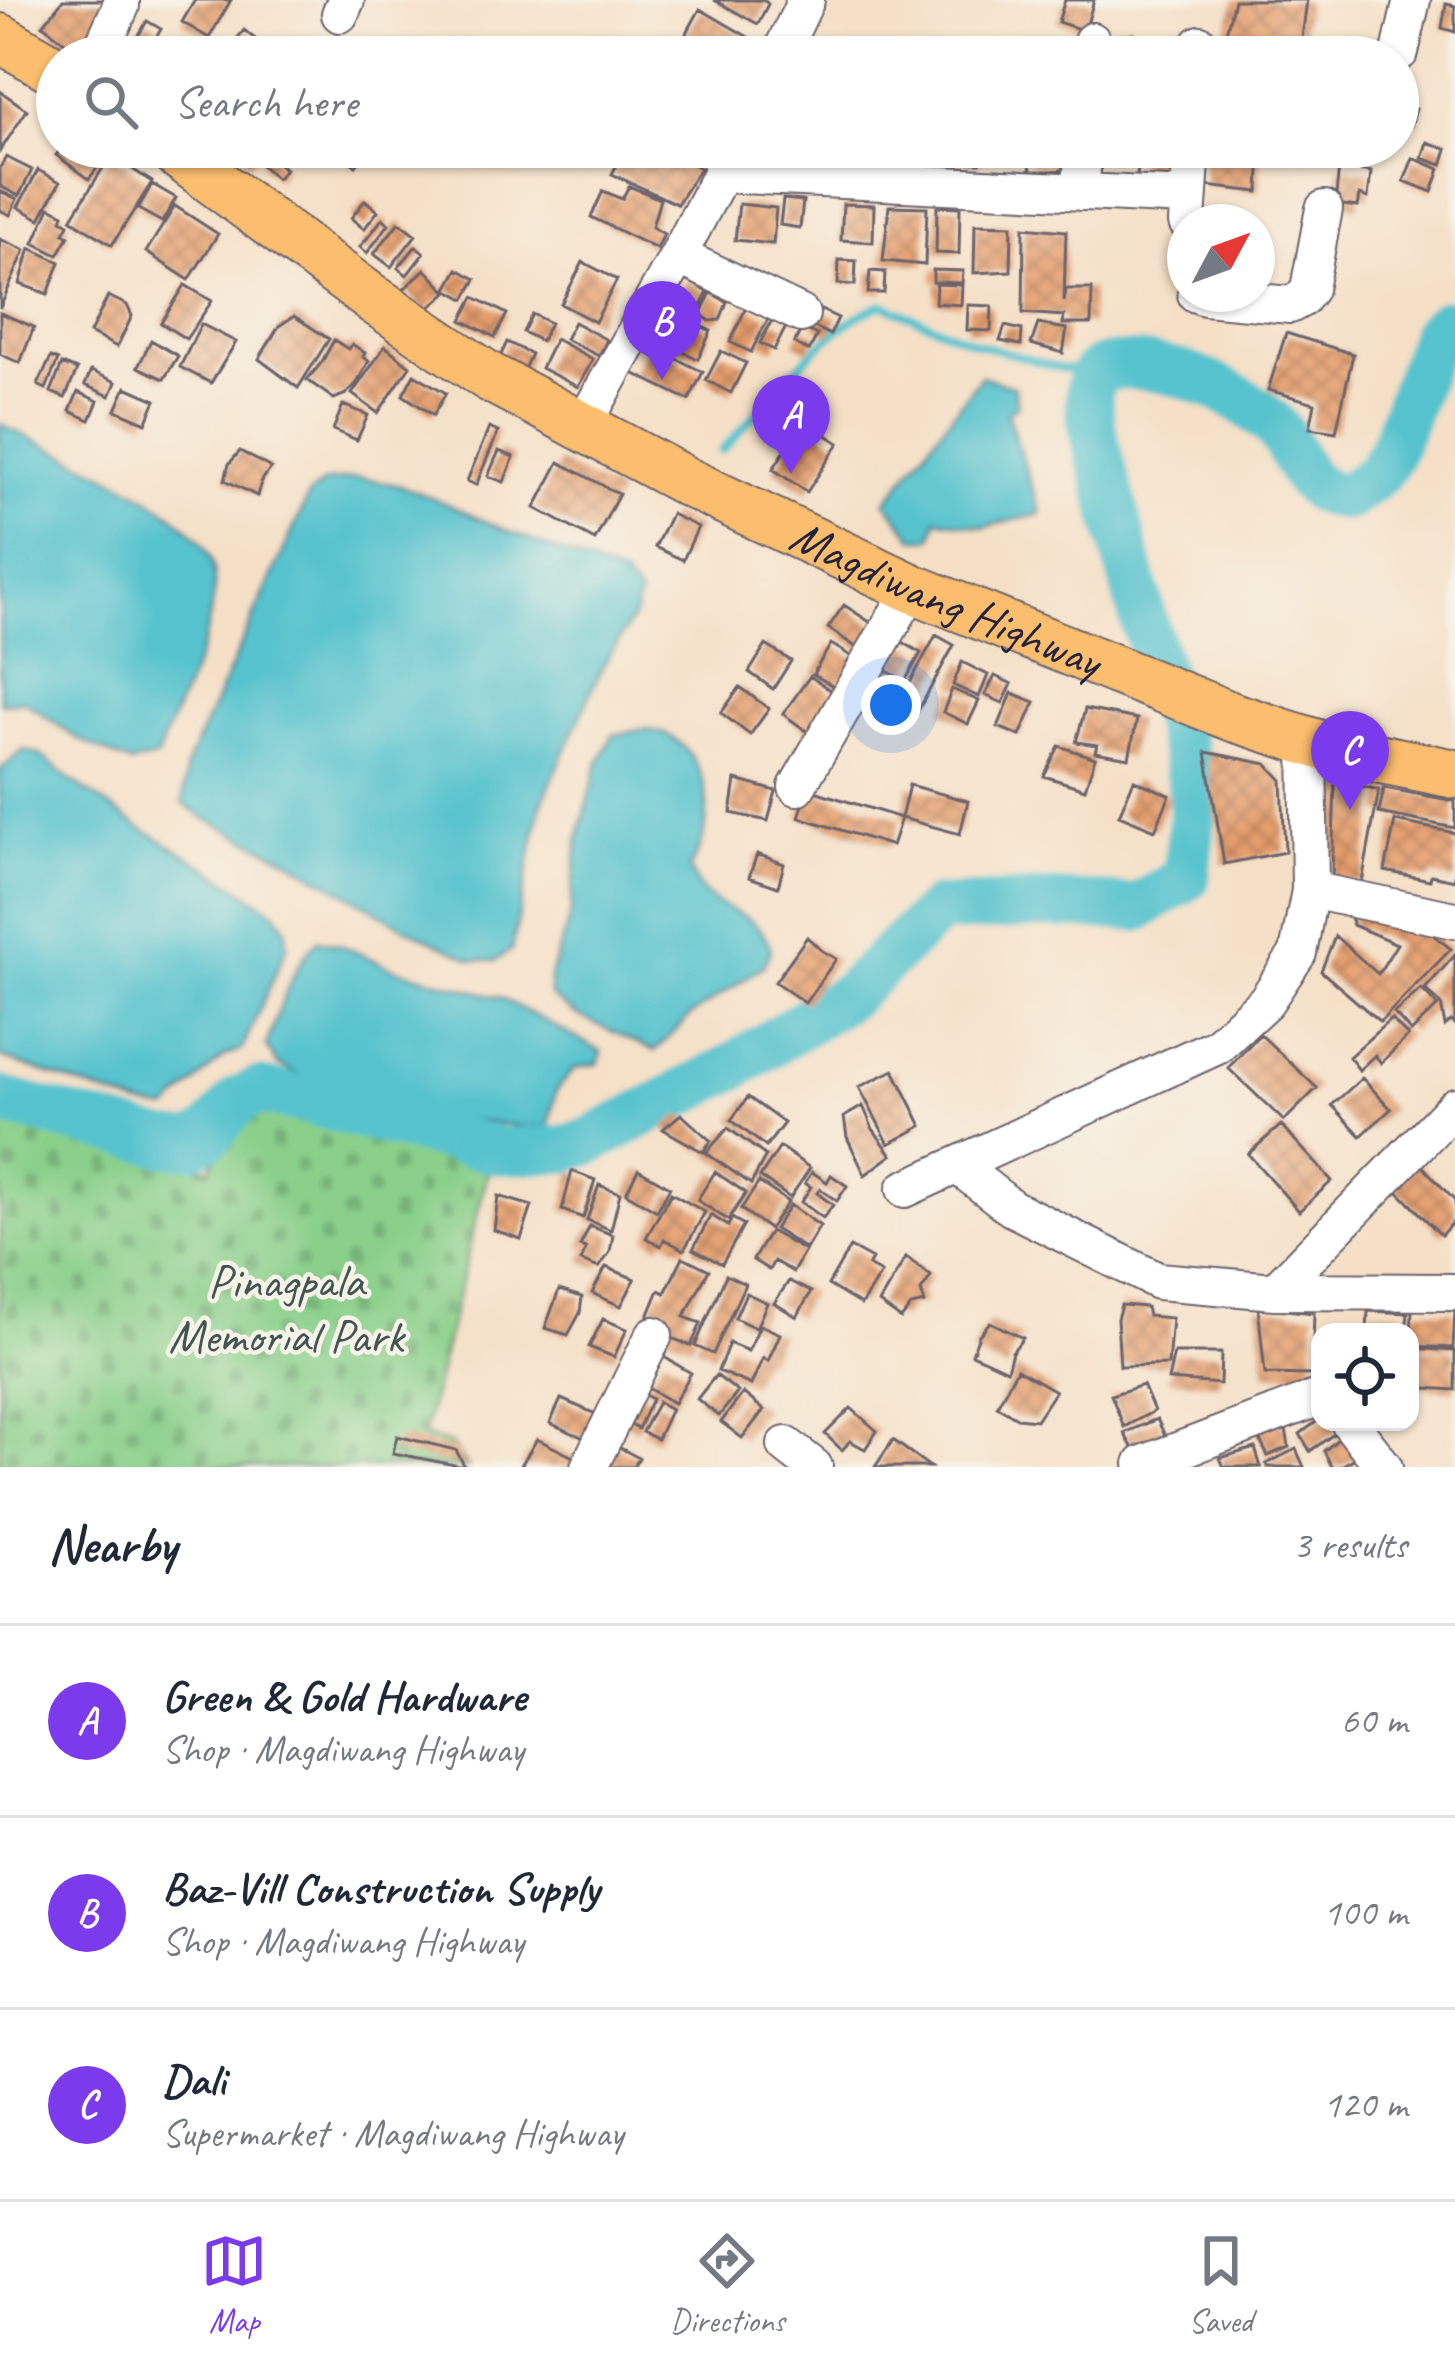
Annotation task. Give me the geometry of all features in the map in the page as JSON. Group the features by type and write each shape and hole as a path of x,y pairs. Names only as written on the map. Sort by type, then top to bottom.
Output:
{"main road":[{"path":"0,38 36,59"},
{"name":"Magdiwang Highway","path":"196,168 427,338 489,377 689,483 912,588 1187,699 1334,749 1455,774"}],"street":[{"path":"107,36 121,0"},
{"path":"789,36 806,0"},
{"path":"1404,36 1412,0"},
{"path":"582,427 724,168"},
{"path":"807,168 1080,192 1167,206"},
{"path":"1080,192 1082,168"},
{"path":"1187,204 1190,168"},
{"path":"1275,303 1291,304 1309,289 1324,209"},
{"path":"678,256 801,314"},
{"path":"797,787 912,588"},
{"path":"905,1189 1217,1046 1266,1001 1298,953 1310,890 1308,741"},
{"path":"1310,890 1455,920"},
{"path":"1275,1291 1455,1106"},
{"path":"958,1166 1012,1208 1158,1282 1275,1291 1455,1292"},
{"path":"589,1467 654,1335"},
{"path":"1143,1464 1311,1400"},
{"path":"1356,1431 1384,1467"}],"green space":[{"name":"Pinagpala Memorial Park","path":"255,1101 491,1159 423,1436 451,1444 467,1467 0,1467 0,1115 210,1169 236,1118"}],"water":[{"path":"981,376 1014,387 1017,405 1007,413 1041,514 984,527 937,519 932,538 914,538 886,502"},
{"path":"0,424 146,497 195,535 209,555 214,585 205,636 157,757 131,764 76,738 24,701 0,703"},
{"path":"357,478 426,495 623,577 639,595 634,616 601,669 541,805 512,949 495,961 473,960 404,927 183,803 186,766 309,495 325,482"},
{"path":"645,729 673,738 697,765 703,782 707,817 689,868 697,884 713,900 758,927 771,949 763,966 690,1016 655,1051 576,1015 550,996 550,976 570,916 578,839 598,764 613,735"},
{"path":"24,750 39,754 136,825 273,910 286,928 287,947 242,1049 223,1057 167,1110 138,1105 0,1057 0,770"},
{"path":"318,940 395,969 501,998 602,1052 598,1064 575,1068 556,1091 549,1126 388,1109 304,1077 277,1064 266,1046 293,976"}],"building":[{"path":"63,0 108,0 117,7 94,36 57,36 43,25"},
{"path":"195,0 231,0 210,36 182,22"},
{"path":"714,0 764,0 768,4 758,24"},
{"path":"1065,0 1094,0 1085,31 1058,22"},
{"path":"1234,0 1307,0 1302,36 1226,33"},
{"path":"1446,4 1455,6 1455,32 1442,28"},
{"path":"700,9 746,36 685,36"},
{"path":"147,21 161,29 157,36 138,36"},
{"path":"0,91 27,110 0,151"},
{"path":"1427,142 1447,149 1442,165 1422,158"},
{"path":"6,157 32,170 19,196 0,186 0,168"},
{"path":"1419,160 1440,169 1432,192 1404,181 1409,168 1419,168"},
{"path":"74,168 97,168 89,179"},
{"path":"103,168 131,168 152,182 112,245 71,219"},
{"path":"264,168 285,169 277,179"},
{"path":"615,168 700,168 677,204 612,174"},
{"path":"897,168 931,168 931,182 897,178"},
{"path":"1031,168 1070,170 1031,172"},
{"path":"1138,168 1174,168 1173,178 1137,177"},
{"path":"1203,168 1260,168 1259,192 1206,186"},
{"path":"1339,168 1371,172 1368,198 1360,195 1358,207 1335,204"},
{"path":"38,170 60,182 40,219 18,207"},
{"path":"152,184 176,198 162,222 138,209"},
{"path":"629,186 660,199 652,227 664,234 657,249 591,217 603,191 622,199"},
{"path":"0,191 17,199 10,215 0,210"},
{"path":"783,199 803,201 800,228 780,225"},
{"path":"365,200 378,211 364,229 351,218"},
{"path":"739,204 776,208 773,244 735,240"},
{"path":"843,204 874,205 873,242 841,240"},
{"path":"175,206 218,234 189,280 146,252"},
{"path":"889,206 927,207 925,265 883,261"},
{"path":"937,206 960,207 959,254 936,253"},
{"path":"50,207 64,214 62,220 69,224 64,233 69,236 58,255 34,243"},
{"path":"383,218 389,224 367,253 360,247"},
{"path":"399,222 416,235 391,267 374,254"},
{"path":"975,224 1012,225 1011,271 974,273"},
{"path":"1024,227 1066,231 1064,302 1066,289 1092,289 1091,324 1063,324 1064,316 1023,313"},
{"path":"0,239 25,250 0,308"},
{"path":"416,246 424,253 407,275 398,268"},
{"path":"30,248 60,262 48,294 20,284"},
{"path":"839,260 856,261 855,285 838,284"},
{"path":"583,262 617,280 595,322 561,304"},
{"path":"425,269 447,292 425,312 404,289"},
{"path":"458,269 476,279 465,299 447,289"},
{"path":"933,270 963,271 962,283 933,282"},
{"path":"870,271 885,272 884,293 868,293"},
{"path":"687,280 708,292 699,310 676,297"},
{"path":"936,284 962,285 961,305 935,303"},
{"path":"185,285 212,301 186,339 161,323"},
{"path":"711,293 727,302 720,320 710,321 700,314"},
{"path":"108,296 127,305 132,316 117,347 90,333"},
{"path":"474,297 507,314 495,337 462,320"},
{"path":"968,305 992,306 991,331 967,330"},
{"path":"747,306 769,317 751,352 730,342"},
{"path":"666,309 711,331 698,359 652,336"},
{"path":"821,310 838,318 830,335 813,326"},
{"path":"0,313 34,327 20,363 0,354"},
{"path":"532,314 550,323 541,341 523,332"},
{"path":"294,316 329,339 298,388 259,359 279,326"},
{"path":"772,320 786,327 774,350 760,343"},
{"path":"574,322 607,340 599,356 565,339"},
{"path":"201,324 236,342 211,383 180,367"},
{"path":"1038,324 1067,329 1063,353 1031,344"},
{"path":"1005,326 1022,330 1021,345 1000,341"},
{"path":"802,328 817,335 809,351 794,343"},
{"path":"1286,333 1353,354 1336,432 1310,428 1315,403 1268,390"},
{"path":"555,339 593,359 578,387 541,368"},
{"path":"151,340 178,356 164,379 138,367"},
{"path":"334,340 348,349 352,344 369,361 356,384 334,399 307,380"},
{"path":"507,342 531,354 523,371 499,359"},
{"path":"647,344 703,372 689,400 633,373"},
{"path":"385,346 410,366 378,413 352,394"},
{"path":"721,351 746,363 731,393 706,380"},
{"path":"51,357 58,360 46,389 38,385"},
{"path":"62,364 77,370 65,398 51,392"},
{"path":"91,371 116,382 110,396 85,385"},
{"path":"414,374 446,393 433,415 403,395"},
{"path":"126,387 156,400 146,423 116,410"},
{"path":"78,392 98,401 90,420 70,411"},
{"path":"343,405 368,415 357,440 333,430"},
{"path":"804,421 839,443 807,492 773,469"},
{"path":"489,428 498,432 476,485 467,481"},
{"path":"240,451 271,468 257,496 225,480 229,464"},
{"path":"499,451 514,457 504,482 488,476"},
{"path":"559,462 619,494 595,540 535,508"},
{"path":"671,514 698,527 683,560 655,547"},
{"path":"844,605 882,630 866,654 828,628"},
{"path":"936,635 954,645 912,722 894,712"},
{"path":"896,638 921,653 905,681 880,667"},
{"path":"831,644 859,661 841,691 813,674"},
{"path":"766,645 791,661 773,689 749,672"},
{"path":"962,662 988,675 979,697 953,685"},
{"path":"810,676 837,695 809,733 783,714"},
{"path":"995,676 1012,684 1003,703 985,695"},
{"path":"740,687 769,709 750,735 721,713"},
{"path":"952,689 979,701 968,724 943,712"},
{"path":"1012,693 1035,702 1020,736 998,727"},
{"path":"1085,709 1137,719 1129,758 1095,752 1097,745 1076,742"},
{"path":"1059,746 1095,758 1085,789 1044,776"},
{"path":"1206,752 1267,764 1282,780 1285,852 1224,864"},
{"path":"736,780 776,791 768,821 731,813"},
{"path":"1134,780 1170,795 1155,830 1119,815"},
{"path":"1335,780 1379,790 1362,882 1332,878"},
{"path":"909,785 968,801 960,834 901,818"},
{"path":"1384,788 1455,801 1455,828 1379,813"},
{"path":"808,789 901,818 892,846 799,817"},
{"path":"1395,821 1455,833 1455,880 1385,871"},
{"path":"757,854 784,864 778,887 749,877"},
{"path":"1349,915 1418,923 1451,949 1380,1022 1321,971 1335,936 1378,974 1397,944 1353,925"},
{"path":"807,937 836,959 805,1003 775,982"},
{"path":"1455,955 1455,1024 1451,1021 1445,1026 1441,1004 1425,989"},
{"path":"1421,989 1438,1006 1411,1032 1394,1013"},
{"path":"1391,1019 1408,1036 1381,1063 1375,1055 1359,1070 1349,1057"},
{"path":"1260,1034 1317,1088 1284,1121 1228,1068"},
{"path":"894,1070 922,1126 889,1144 859,1087"},
{"path":"1362,1078 1391,1109 1361,1136 1332,1105"},
{"path":"748,1097 784,1123 766,1147 731,1120"},
{"path":"863,1106 892,1155 865,1175 847,1137 844,1117"},
{"path":"681,1114 711,1141 703,1152 663,1129"},
{"path":"1281,1125 1332,1181 1299,1211 1248,1154"},
{"path":"728,1128 766,1156 751,1184 706,1153"},
{"path":"780,1147 810,1168 790,1198 760,1177"},
{"path":"1414,1157 1455,1201 1455,1220 1441,1235 1390,1183"},
{"path":"638,1169 670,1187 657,1211 626,1193"},
{"path":"572,1171 595,1180 583,1218 562,1210"},
{"path":"715,1172 746,1193 728,1220 697,1200"},
{"path":"812,1172 827,1182 831,1175 847,1186 837,1201 820,1189 817,1193 833,1205 823,1218 801,1202 811,1187 805,1183"},
{"path":"759,1182 788,1202 769,1229 741,1209"},
{"path":"599,1185 620,1193 611,1230 587,1220"},
{"path":"671,1193 705,1212 684,1250 664,1239 661,1246 646,1238"},
{"path":"498,1196 532,1206 521,1239 494,1230"},
{"path":"790,1205 820,1226 806,1249 774,1229"},
{"path":"711,1215 728,1226 732,1218 744,1225 722,1264 693,1249"},
{"path":"590,1226 613,1235 610,1252 599,1268 581,1261 586,1248 580,1246"},
{"path":"770,1231 805,1251 793,1272 774,1261 769,1270 753,1260"},
{"path":"850,1247 872,1259 868,1266 881,1273 861,1305 828,1285"},
{"path":"683,1257 709,1270 684,1317 701,1323 691,1346 667,1336 647,1319 659,1290 665,1293"},
{"path":"906,1257 931,1276 921,1291 925,1303 911,1306 901,1319 879,1303"},
{"path":"606,1267 635,1279 621,1306 592,1293"},
{"path":"726,1275 745,1284 713,1354 695,1346"},
{"path":"789,1281 811,1292 797,1317 774,1303"},
{"path":"559,1290 582,1297 580,1313 568,1335 545,1328"},
{"path":"746,1293 767,1303 756,1328 735,1318"},
{"path":"1121,1305 1146,1307 1148,1316 1172,1318 1168,1365 1120,1366 1117,1319"},
{"path":"1258,1307 1314,1313 1311,1375 1265,1374"},
{"path":"1412,1309 1455,1311 1453,1348 1419,1346 1419,1323 1412,1323"},
{"path":"1368,1311 1408,1313 1407,1323 1367,1323"},
{"path":"603,1319 627,1329 614,1357 589,1347"},
{"path":"990,1322 1023,1338 1007,1370 972,1354"},
{"path":"760,1325 780,1334 751,1385 718,1371 729,1343 748,1351"},
{"path":"1419,1349 1455,1351 1455,1390 1419,1388"},
{"path":"1174,1353 1221,1353 1220,1384 1168,1380"},
{"path":"664,1357 691,1373 674,1403 646,1387"},
{"path":"1017,1369 1055,1391 1036,1420 1017,1418 997,1406"},
{"path":"716,1375 738,1392 719,1416 697,1399"},
{"path":"1143,1385 1154,1411 1124,1427 1111,1395"},
{"path":"637,1390 652,1399 638,1429 620,1419"},
{"path":"743,1393 764,1410 742,1438 721,1422"},
{"path":"561,1399 596,1414 584,1438 550,1423"},
{"path":"658,1402 671,1409 657,1439 642,1432"},
{"path":"851,1408 877,1431 865,1449 850,1441 842,1450 825,1434"},
{"path":"1157,1419 1169,1444 1138,1457 1124,1433"},
{"path":"1277,1419 1286,1429 1289,1447 1268,1456 1255,1431"},
{"path":"1311,1426 1311,1431 1338,1431 1310,1451 1300,1434"},
{"path":"1344,1434 1359,1456 1332,1467 1324,1451"},
{"path":"397,1436 456,1450 465,1467 393,1453"},
{"path":"537,1439 581,1461 578,1467 520,1467"},
{"path":"893,1440 930,1467 875,1467"},
{"path":"611,1443 639,1458 633,1467 598,1467"},
{"path":"1255,1448 1261,1467 1224,1467 1220,1458"},
{"path":"1296,1449 1304,1467 1266,1464"}],"waterway":[{"path":"721,451 815,350 858,316 882,304 975,343 1058,368 1094,372"},
{"path":"0,1100 165,1143 193,1144 209,1135 239,1100 258,1091 500,1151 565,1149 590,1141 731,1068 850,994 938,910 1050,904 1137,908 1186,878 1192,798 1182,746 1093,432 1092,378 1106,368 1144,367 1189,376 1225,391 1258,411 1278,431 1316,487 1347,497 1379,472 1434,334 1447,323 1455,323"}],"place":[{"name":"Baz-Vill Construction Supply","path":"662,380"},
{"name":"Green & Gold Hardware","path":"791,474"},
{"name":"Dali","path":"1350,810"}]}
